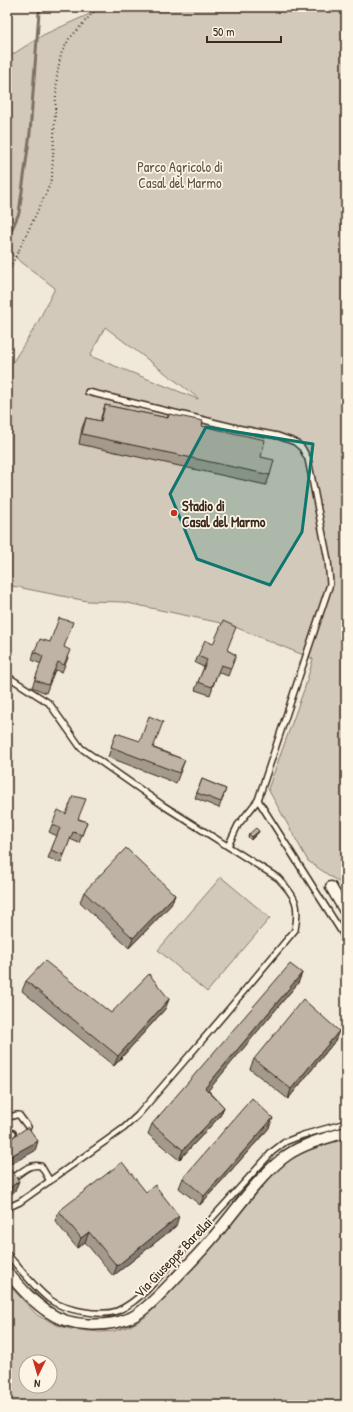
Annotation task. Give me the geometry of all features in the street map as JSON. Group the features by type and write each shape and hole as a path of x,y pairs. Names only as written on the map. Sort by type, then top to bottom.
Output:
{"street":[{"path":"331,887 346,913"},
{"name":"Via Giuseppe Barellai","path":"7,1272 27,1295 43,1309 68,1322 94,1325 107,1324 130,1318 151,1304 214,1236 255,1187 281,1159 294,1150 346,1132"}],"lane":[{"path":"88,392 237,428 278,436 295,442 302,448 308,459 328,560 330,584 258,800 238,826 228,846"},
{"path":"7,676 49,703 82,748 164,806 278,878 291,892 296,903 298,915 295,930 138,1115 124,1128 50,1181 20,1202 7,1208"},
{"path":"258,800 346,938"},
{"path":"7,1118 16,1115 19,1116 28,1128"},
{"path":"7,1254 50,1300 69,1308 90,1313 116,1311 132,1304 147,1290 272,1152 285,1142 346,1123"},
{"path":"7,1138 13,1134"},
{"path":"13,1178 29,1166 37,1164 42,1166 50,1181"}],"path":[{"path":"7,275 48,189 52,177 57,75 61,54 69,39 98,7"}],"highlighted area":[{"path":"206,427 313,444 302,532 270,585 197,559 170,494"}],"green space":[{"name":"Parco Agricolo di Casal del Marmo","path":"105,7 346,7 346,894 340,883 308,861 268,789 305,687 313,659 230,625 123,602 87,601 7,585 7,371 37,324 55,288 7,251 7,58 43,35","holes":["105,327 198,398 90,356"]},
{"path":"221,877 270,918 207,992 158,950"},
{"path":"346,1136 346,1405 7,1405 7,1283 37,1315 57,1325 70,1329 100,1332 114,1331 130,1326 144,1318 157,1306 221,1237 285,1162 318,1146"}],"building":[{"path":"105,405 168,418 169,414 203,421 202,426 265,440 261,457 274,460 270,475 82,434 86,418 101,421"},
{"path":"59,618 73,622 64,647 70,650 64,665 58,662 48,685 35,680 43,656 34,652 40,639 50,642"},
{"path":"223,621 236,627 227,650 236,655 231,668 221,665 212,687 198,682 207,660 198,656 205,640 213,644"},
{"path":"149,716 163,722 153,748 185,760 179,773 111,747 116,733 140,741"},
{"path":"202,779 226,789 221,802 197,793"},
{"path":"73,796 86,799 78,819 87,822 82,835 73,832 64,855 51,850 60,828 52,825 58,810 66,814"},
{"path":"256,828 259,831 252,837 249,834"},
{"path":"126,848 175,895 133,938 84,892"},
{"path":"45,961 111,1013 149,974 169,999 118,1056 26,981"},
{"path":"290,964 302,973 205,1088 224,1107 183,1150 152,1124"},
{"path":"303,999 339,1031 291,1089 254,1059"},
{"path":"252,1098 273,1118 204,1196 183,1178"},
{"path":"28,1127 38,1141 7,1158 7,1141"},
{"path":"122,1162 146,1192 155,1185 179,1216 117,1266 89,1232 81,1238 59,1211"},
{"path":"7,1165 19,1181 7,1190"}],"waterway":[{"path":"7,241 19,213 30,133 39,12 44,7"}],"place":[{"name":"Stadio di Casal del Marmo","path":"174,513"}]}
